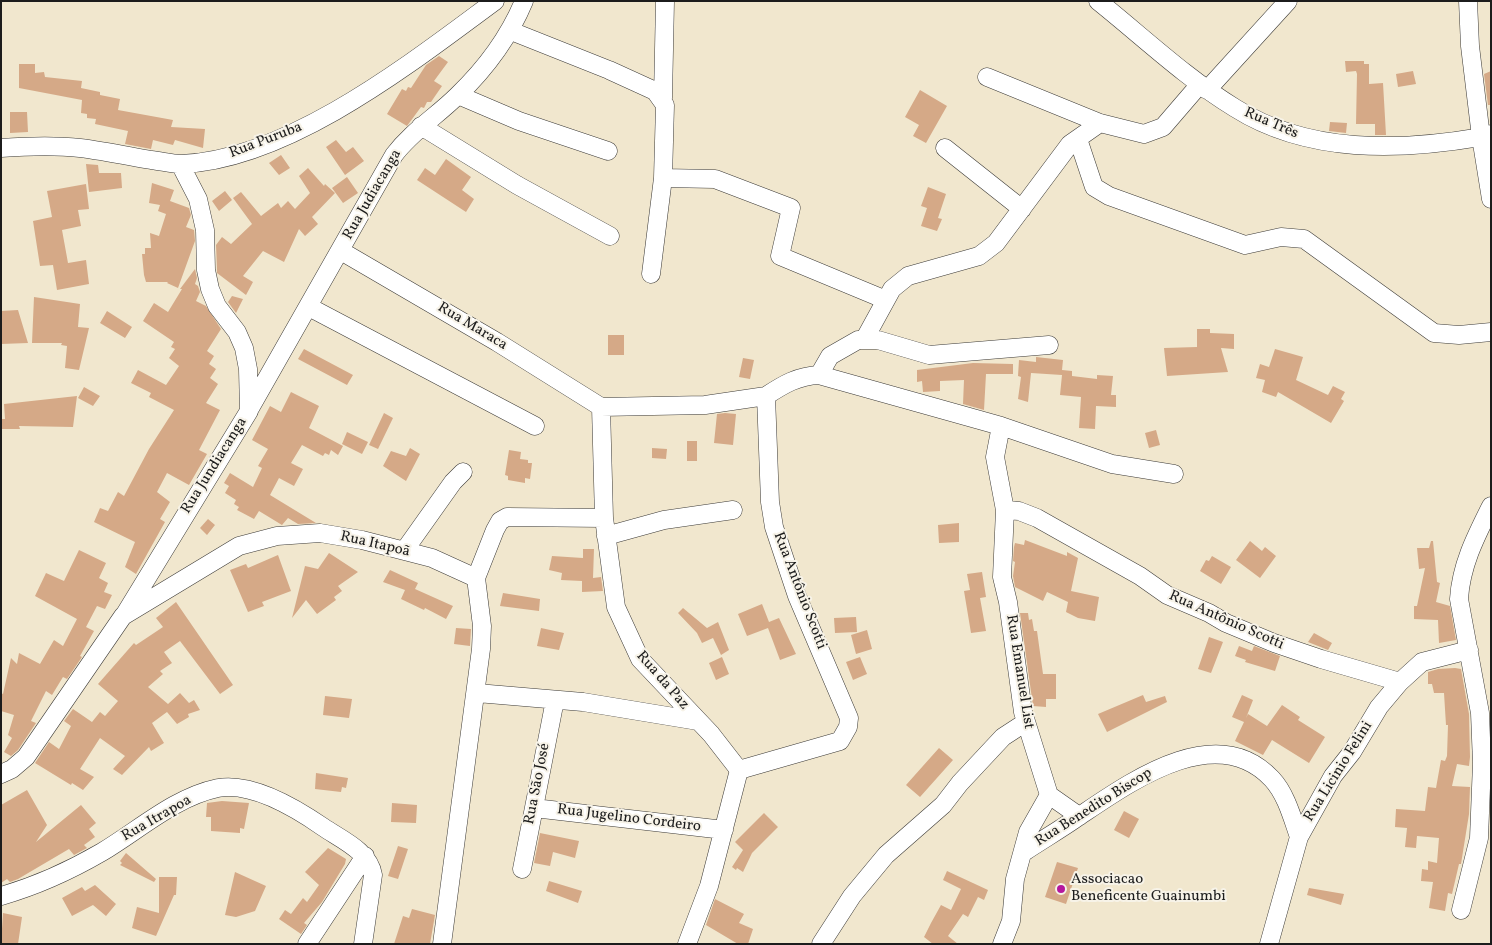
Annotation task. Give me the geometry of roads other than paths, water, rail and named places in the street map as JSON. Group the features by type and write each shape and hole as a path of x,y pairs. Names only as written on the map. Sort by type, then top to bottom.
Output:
{"street":[{"name":"Rua Puruba","path":"1,148 33,146 80,148 180,164 243,153 287,137 329,114 417,59 496,1"},
{"name":"Rua Judiacanga","path":"249,411 394,155 407,138 458,95 511,31 524,1"},
{"path":"651,274 663,178 665,1"},
{"name":"Rua Três","path":"1098,1 1203,87 1237,110 1285,133 1316,142 1377,147 1440,144 1486,135"},
{"path":"1468,1 1471,56 1486,135 1491,199"},
{"path":"988,78 1100,123 1144,134 1163,127 1287,2"},
{"path":"511,31 609,70 655,91 663,98"},
{"path":"458,95 519,121 608,151"},
{"path":"864,340 892,288 908,276 979,256 996,243 1070,144 1100,123"},
{"path":"421,126 517,185 610,236"},
{"path":"1078,139 1094,187 1109,196 1245,245 1281,237 1304,238 1434,333 1459,335 1491,332"},
{"path":"944,148 1022,209"},
{"name":"Rua Jundiacanga","path":"123,616 249,411 248,369 244,348 237,332 217,306 210,288 206,270 205,230 198,199 180,164"},
{"path":"663,178 715,179 790,208 780,256 886,300"},
{"name":"Rua Maraca","path":"341,251 497,342 601,407"},
{"path":"309,307 535,426"},
{"path":"819,375 830,356 858,340 878,340 929,355 1049,346"},
{"path":"601,407 705,404 766,396 786,383 804,376 819,375 1002,426 1112,464 1174,474"},
{"name":"Rua Antônio Scotti","path":"738,770 840,741 848,727 849,718 797,596 774,527 770,502 766,396"},
{"name":"Rua da Paz","path":"601,407 604,518 616,607 627,635 640,659 698,721 738,770"},
{"path":"1002,426 995,457 1005,510"},
{"path":"404,551 453,482 464,472"},
{"path":"1461,910 1485,837 1480,713 1459,599 1460,583 1471,547 1491,506"},
{"path":"606,536 664,520 733,510"},
{"name":"Rua Antônio Scotti","path":"1005,510 1019,511 1036,518 1140,576 1167,595 1274,644 1321,660 1400,682"},
{"name":"Rua Emanuel List","path":"1005,510 1002,577 1008,602 1026,722 1049,795"},
{"path":"442,944 477,693 482,626 476,578 495,530 500,521 507,517 604,518"},
{"name":"Rua Itapoã","path":"1,774 12,769 26,757 123,616 239,546 277,536 320,533 362,540 447,563 476,578"},
{"name":"Rua Licinio Felini","path":"1270,944 1299,837 1333,776 1352,752 1379,707 1400,682 1422,662 1469,650"},
{"path":"477,693 583,702 698,721"},
{"name":"Rua São José","path":"522,869 555,700"},
{"path":"821,944 852,896 886,855 943,805 960,783 1003,737 1026,722"},
{"name":"Rua Benedito Biscop","path":"1024,852 1140,776 1163,766 1196,756 1227,756 1254,765 1272,779 1286,800 1299,837"},
{"path":"687,944 709,886 738,770"},
{"name":"Rua Itrapoa","path":"1,896 61,874 102,852 185,799 220,788 270,796 317,823 365,856"},
{"path":"1002,944 1011,921 1014,884 1028,832 1049,795 1079,816"},
{"name":"Rua Jugelino Cordeiro","path":"534,808 724,830"},
{"path":"307,944 365,856 372,865 373,875 363,944"}],"place":[{"name":"Associacao Beneficente Guainumbi","path":"1061,889"}]}
